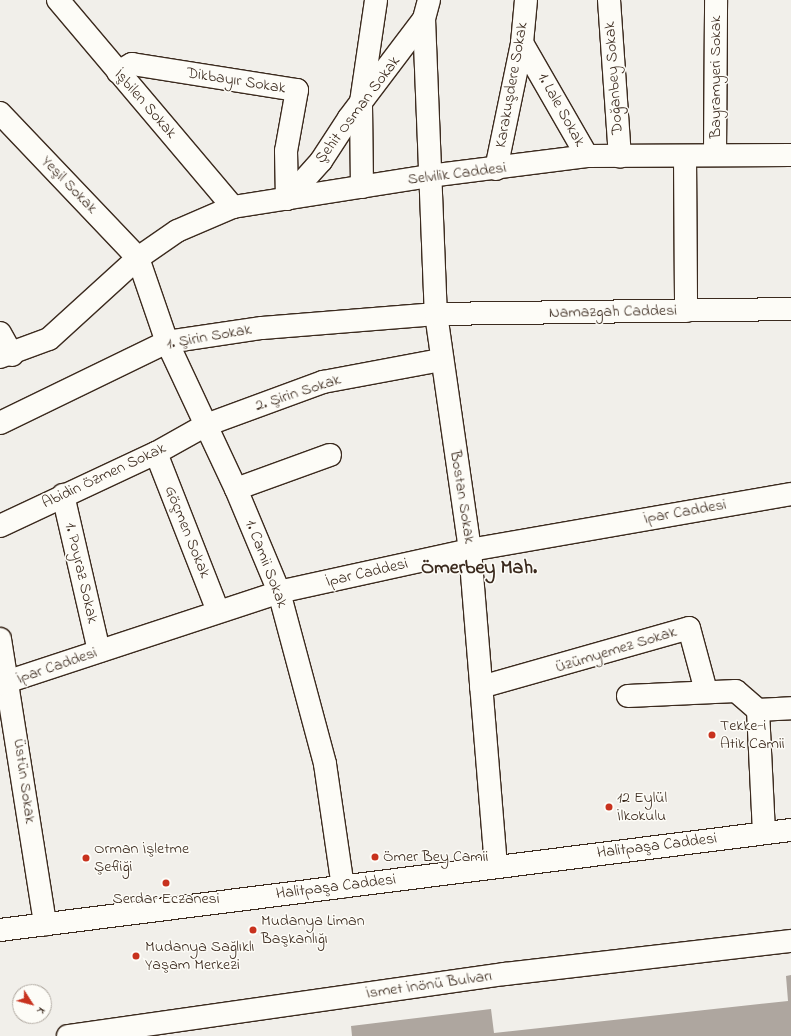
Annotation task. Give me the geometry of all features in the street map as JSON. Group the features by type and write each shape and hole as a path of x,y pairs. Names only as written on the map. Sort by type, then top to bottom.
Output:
{"street":[{"name":"İşbilen Sokak","path":"58,0 233,207"},
{"path":"362,187 361,102 376,0"},
{"name":"Karakuşdere Sokak","path":"496,169 522,42 526,0"},
{"name":"Doğanbey Sokak","path":"609,0 620,157"},
{"name":"Bayramyeri Sokak","path":"715,155 716,0"},
{"name":"Şehit Osman Sokak","path":"287,199 321,161 427,9"},
{"name":"Şehit Osman Sokak","path":"427,9 429,176"},
{"name":"1. Lale Sokak","path":"522,42 587,156"},
{"name":"Dikbayır Sokak","path":"118,72 132,64 297,90 286,152 287,199"},
{"name":"Yeşil Sokak","path":"0,113 138,258"},
{"name":"Selvilik Caddesi","path":"6,356 49,339 138,258 177,231 233,207 429,176 496,169 587,156 791,155"},
{"path":"685,156 686,311"},
{"name":"Bostan Sokak","path":"429,176 436,314 440,360 470,550 480,687 496,866"},
{"name":"1. Camii Sokak","path":"138,258 167,342 236,489 279,592 325,764 343,887"},
{"name":"Namazgah Caddesi","path":"436,314 791,309"},
{"name":"1. Şirin Sokak","path":"0,423 167,342 262,328 436,314"},
{"path":"0,333 6,356"},
{"name":"2. Şirin Sokak","path":"206,425 323,382 440,360"},
{"name":"Abidin Özmen Sokak","path":"0,526 63,495 156,453 206,425"},
{"name":"Göçmen Sokak","path":"156,453 218,611"},
{"path":"236,489 330,455"},
{"name":"İpar Caddesi","path":"5,684 218,611 279,592 470,550 791,494"},
{"name":"1. Poyraz Sokak","path":"63,495 99,651"},
{"name":"Üzümyemez Sokak","path":"480,687 689,628 706,691"},
{"name":"Üstün Sokak","path":"0,639 5,684 45,924"},
{"path":"628,696 706,691 736,691 758,710 791,708"},
{"path":"758,710 764,833"},
{"name":"Halitpaşa Caddesi","path":"0,930 343,887 496,866 791,830"},
{"name":"İsmet İnönü Bulvarı","path":"68,1036 505,974 791,941"}],"shaded area":[{"path":"791,975 791,1036 352,1036 351,1026 491,1009 494,1033 788,1001 786,976"}],"place":[{"name":"Tekke-i Atik Camii","path":"712,735"},
{"name":"12 Eylül İlkokulu","path":"609,807"},
{"name":"Ömer Bey Camii","path":"375,857"},
{"name":"Orman İşletme Şefliği","path":"86,858"},
{"name":"Serdar Eczanesi","path":"166,883"},
{"name":"Mudanya Liman Başkanlığı","path":"253,930"},
{"name":"Mudanya Sağlıklı Yaşam Merkezi","path":"136,956"}],"district":[{"name":"Ömerbey Mah.","path":"479,568"}]}
